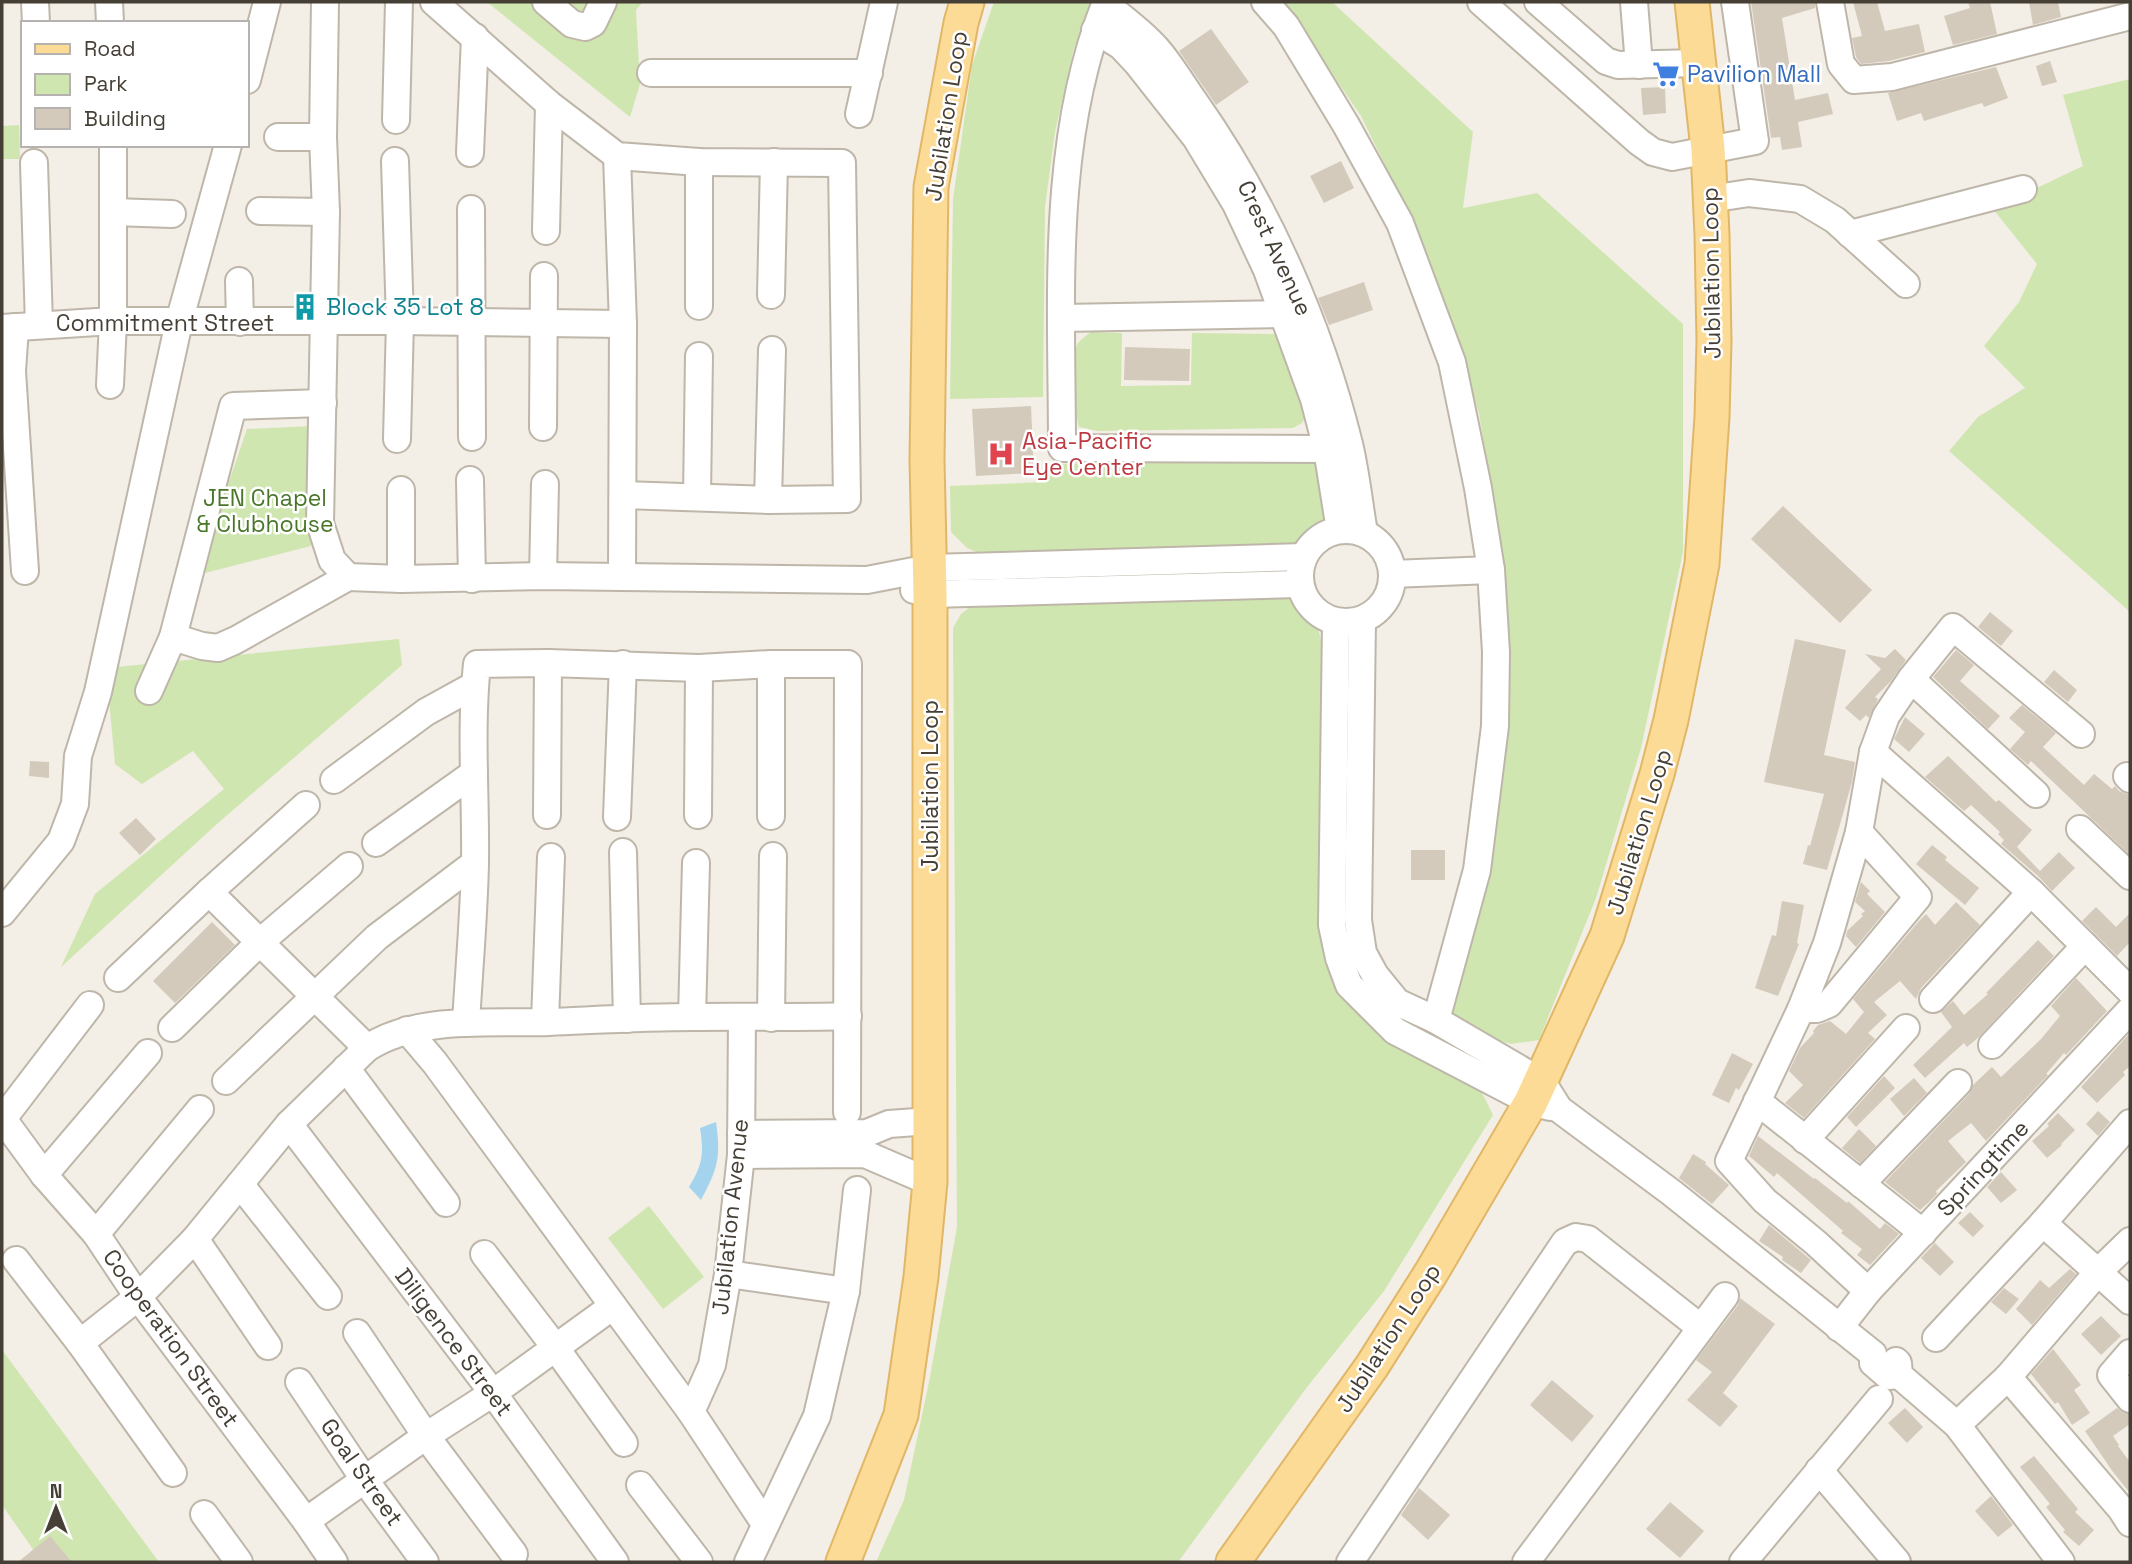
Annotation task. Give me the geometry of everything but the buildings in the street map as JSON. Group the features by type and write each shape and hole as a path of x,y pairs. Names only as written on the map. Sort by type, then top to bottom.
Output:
{"main road":[{"name":"Jubilation Loop","path":"843,1562 901,1415 922,1277 930,1182 927,460 931,187 967,2"},
{"name":"Jubilation Loop","path":"1233,1562 1379,1354 1544,1097 1625,883 1671,720 1702,565 1714,341 1708,149 1692,2"}],"street":[{"path":"35,2 36,21"},
{"path":"109,2 110,21"},
{"path":"248,76 267,2"},
{"path":"396,120 399,2"},
{"path":"434,2 549,104 617,156 699,162 842,163 847,499 768,500 623,495"},
{"path":"546,2 572,24 585,27 593,23 603,2"},
{"path":"859,114 884,2"},
{"path":"1265,2 1286,26 1346,125 1400,223 1452,362 1478,488 1491,569 1496,652 1494,740 1477,870 1436,1020"},
{"path":"1481,2 1509,12 1646,147 1653,152 1672,157 1755,141 1735,2"},
{"path":"1538,2 1606,61 1618,65 1698,63"},
{"path":"1634,2 1639,65"},
{"path":"1829,2 1842,64 1854,80 1892,77 2117,13"},
{"path":"1106,3 1095,30 1074,116 1063,202 1062,448 1327,449"},
{"name":"Crest Avenue","path":"1106,3 1158,50 1213,128 1254,196 1293,310 1327,449 1352,531"},
{"path":"317,6 326,212 320,523 332,560 348,577"},
{"name":"Crest Avenue","path":"1095,30 1121,46 1138,63 1196,138 1236,204 1267,270 1293,310 1336,398 1350,446 1352,531"},
{"path":"470,153 475,37"},
{"path":"651,73 869,73"},
{"path":"546,231 549,104"},
{"path":"278,137 323,137"},
{"path":"110,385 113,321 113,147"},
{"path":"2,913 61,841 75,804 78,756 98,692 179,322 227,147"},
{"path":"617,156 623,324 622,577"},
{"path":"395,161 400,321 397,439"},
{"path":"699,162 699,306"},
{"path":"771,295 774,162"},
{"path":"17,556 10,473 8,399 34,163"},
{"path":"1850,234 2023,189"},
{"path":"1710,199 1749,192 1800,199 1835,220 1906,284"},
{"path":"471,209 472,437"},
{"path":"260,211 326,212"},
{"path":"113,212 172,214"},
{"path":"543,427 544,276"},
{"path":"239,281 240,322"},
{"path":"1062,318 1293,310"},
{"name":"Commitment Street","path":"18,327 113,321 623,324"},
{"path":"768,500 772,350"},
{"path":"696,496 699,356"},
{"path":"149,691 173,637 233,406 323,403"},
{"path":"470,480 472,579"},
{"path":"543,576 545,484"},
{"path":"401,490 401,579"},
{"path":"1352,531 1375,540 1384,549 1390,561 1391,588 1385,601 1375,612 1349,621 1323,617 1312,609 1304,597 1299,570 1303,557 1312,544 1325,534 1352,531"},
{"path":"929,581 1303,557"},
{"path":"1392,574 1491,569"},
{"path":"173,637 218,648 348,577 472,579 543,576 1300,584"},
{"path":"1349,621 1332,925 1339,958 1349,985 1395,1031 1544,1097"},
{"path":"1349,621 1358,920 1363,953 1375,975 1396,1002 1436,1020 1544,1097 1672,1193 1873,1354 1873,1363 1888,1376 1899,1375 1957,1425 2061,1562"},
{"path":"1868,1292 1816,1243 1765,1201 1729,1161 1801,1009 1827,943 1858,832 1873,752 1886,716 1953,626 2081,734"},
{"path":"547,815 548,663"},
{"path":"466,1023 475,863 477,664 623,664 699,668 848,664 847,1112"},
{"path":"617,817 623,664"},
{"path":"771,664 771,816"},
{"path":"698,815 699,668"},
{"path":"1911,679 2036,794"},
{"path":"334,780 426,712 475,685"},
{"path":"1873,752 2032,892 2130,991"},
{"path":"376,843 474,773"},
{"path":"118,978 306,805"},
{"path":"2080,829 2130,876"},
{"path":"1801,1009 1817,1009 1829,1004 1917,897 1858,832"},
{"path":"623,852 627,1019"},
{"path":"771,1018 773,856"},
{"path":"545,1022 551,858"},
{"path":"226,1081 377,937 475,863"},
{"path":"692,1017 696,863"},
{"path":"172,1028 260,942 349,866"},
{"path":"209,892 367,1048"},
{"path":"1933,999 2032,892"},
{"path":"1992,1045 2085,946"},
{"path":"2,1119 90,1005"},
{"name":"Springtime","path":"1839,1328 1868,1292 2130,1010"},
{"path":"80,1343 138,1297 195,1238 289,1124 367,1048 382,1038 407,1030 466,1023 848,1016"},
{"name":"Jubilation Avenue","path":"691,1412 712,1365 728,1274 741,1144 742,1017"},
{"path":"1805,1139 1906,1028"},
{"path":"407,1030 435,1063 691,1412 765,1524"},
{"path":"44,1175 148,1053"},
{"path":"346,1068 446,1203"},
{"path":"1861,1184 1958,1083"},
{"path":"1756,1101 1923,1233"},
{"path":"96,1234 200,1109"},
{"name":"Cooperation Street","path":"2,1119 44,1175 96,1234 138,1297 334,1562"},
{"path":"866,1143 889,1125 930,1121"},
{"path":"1937,1338 2043,1223 2130,1122"},
{"name":"Diligence Street","path":"289,1124 493,1393 615,1562"},
{"path":"741,1144 866,1143 930,1182"},
{"path":"240,1184 328,1296"},
{"path":"748,1562 817,1416 846,1291 857,1190"},
{"path":"2043,1223 2130,1301"},
{"path":"1350,1562 1565,1242 1576,1237 1588,1239 1701,1328"},
{"path":"195,1238 268,1346"},
{"path":"1957,1425 2008,1377 2098,1273 2130,1241"},
{"path":"484,1254 624,1443"},
{"path":"16,1260 80,1343 173,1473"},
{"path":"728,1274 846,1291"},
{"path":"1526,1562 1725,1296"},
{"path":"306,1521 614,1306"},
{"path":"356,1334 426,1436 514,1554"},
{"path":"2130,1353 2111,1376 2130,1399"},
{"path":"2008,1377 2130,1523"},
{"name":"Goal Street","path":"299,1382 425,1562"},
{"path":"1743,1562 1879,1399"},
{"path":"1819,1470 1897,1562"},
{"path":"640,1485 699,1562"},
{"path":"204,1514 239,1562"}],"green space":[{"path":"487,2 643,2 636,10 640,84 630,117"},
{"path":"994,2 1090,2 1073,52 1055,132 1045,207 1043,397 950,399 953,199 972,65"},
{"path":"1283,2 1332,2 1473,132 1463,208 1537,193 1683,324 1683,552 1641,748 1596,898 1539,1040 1511,1044 1488,1037 1449,1019 1506,725 1504,569 1479,413 1418,232 1361,116"},
{"path":"2130,79 2130,612 1949,451 1978,417 2025,388 1984,346 2019,302 2037,264 1993,209 2083,166 2063,95"},
{"path":"19,125 20,159 2,159 2,126"},
{"path":"1091,332 1122,333 1121,386 1191,385 1192,333 1275,334 1288,339 1308,413 1302,423 1293,428 1098,431 1079,427 1074,360 1078,343"},
{"name":"JEN Chapel & Clubhouse","path":"313,426 311,546 197,575 247,429"},
{"path":"1305,460 1318,463 1328,521 1309,537 1299,552 991,558 967,548 951,532 950,486 1045,482 1049,464"},
{"path":"1289,599 1317,626 1324,664 1321,921 1331,979 1368,1025 1479,1087 1493,1115 1384,1291 1307,1387 1178,1562 876,1562 904,1500 957,1227 953,628 961,614 978,601"},
{"path":"399,639 402,665 218,823 61,967 95,894 224,789 193,751 142,784 115,764 106,668"},
{"path":"649,1206 704,1277 663,1309 608,1238"},
{"path":"2,1350 159,1562 42,1562 2,1505"}],"water":[{"path":"716,1122 717,1162 701,1200 689,1187 701,1159 700,1128"}],"place":[{"name":"Pavilion Mall","path":"1666,74"},
{"name":"Block 35 Lot 8","path":"305,307"},
{"name":"Asia-Pacific Eye Center","path":"1001,454"}]}
